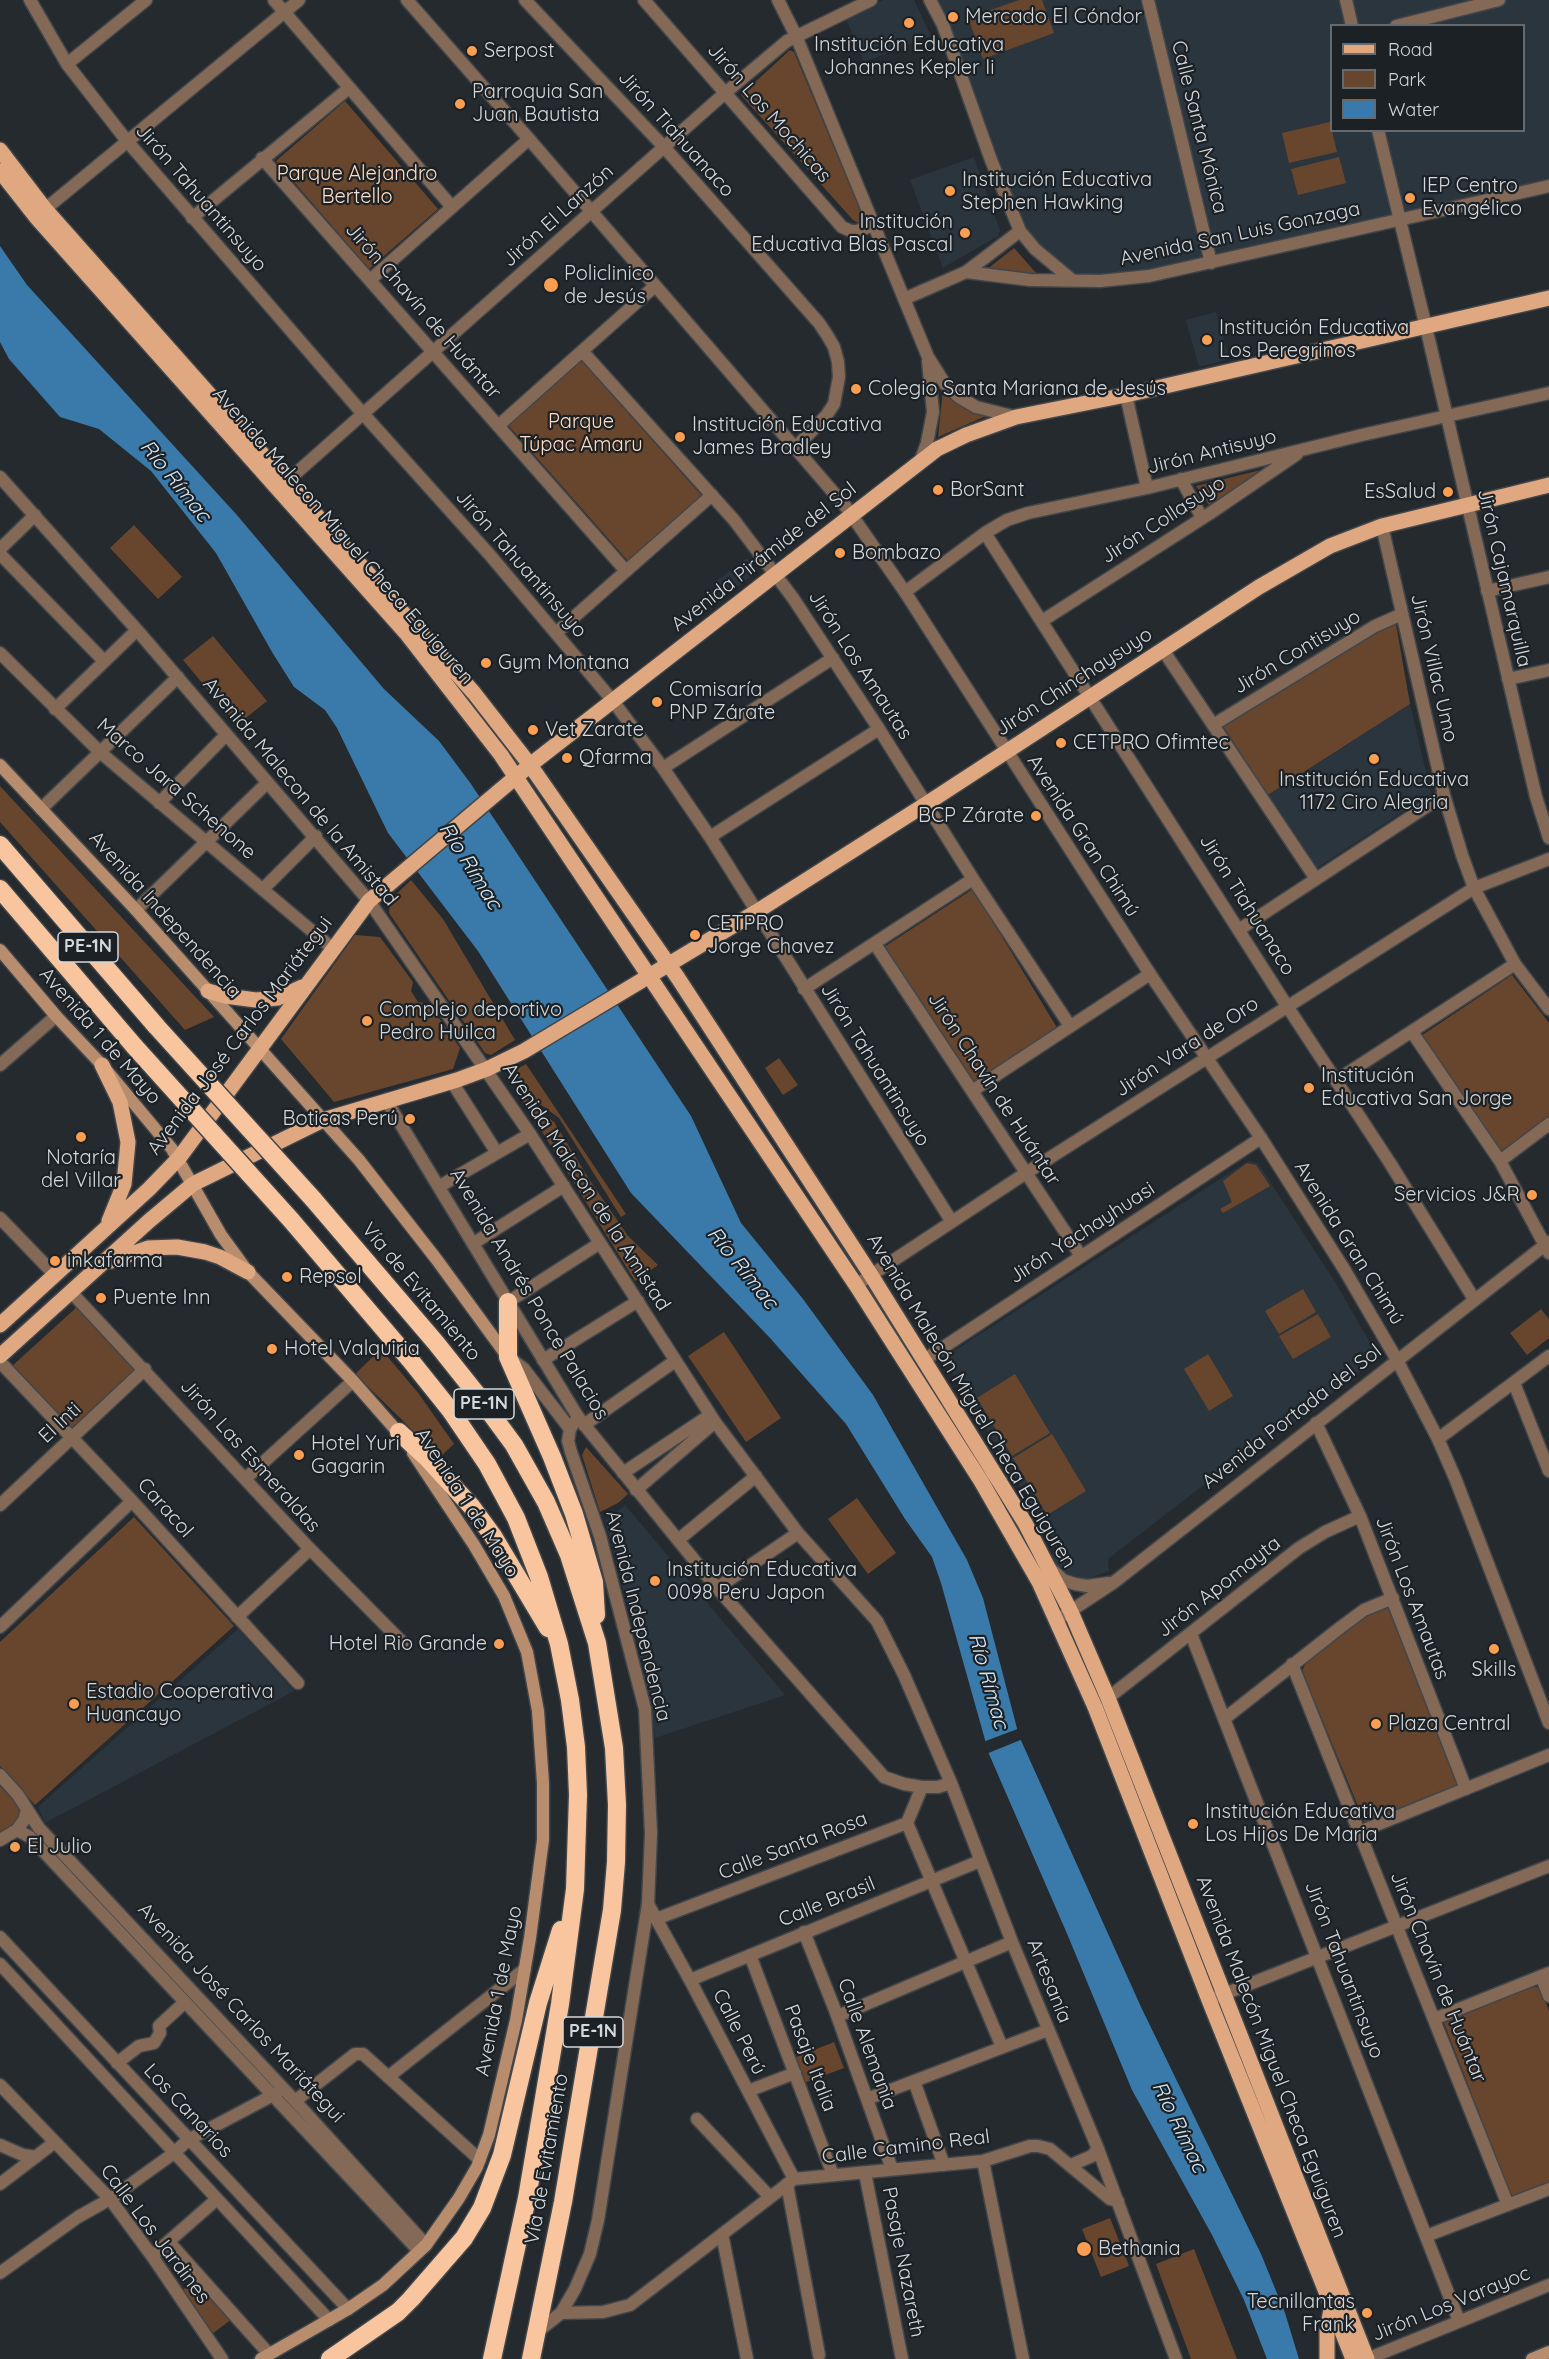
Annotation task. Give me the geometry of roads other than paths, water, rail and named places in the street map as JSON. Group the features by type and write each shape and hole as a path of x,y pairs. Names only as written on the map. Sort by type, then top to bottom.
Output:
{"highway":[{"name":"Vía de Evitamiento","path":"0,844 157,1027 313,1199 475,1392 514,1445 546,1502 569,1555 597,1643 614,1748 616,1862 612,1911 563,2202 531,2359"},
{"name":"Vía de Evitamiento","path":"0,889 135,1047 291,1220 451,1411 487,1464 516,1518 529,1549 559,1644 570,1700 576,1746 578,1795 575,1889 560,2004 527,2198 492,2359"},
{"path":"508,1302 508,1357 552,1457 584,1545 594,1582 597,1643"},
{"path":"399,1432 450,1482 477,1514 559,1644"},
{"path":"330,2359 398,2312 464,2238 482,2208 502,2155 538,2003 575,1889"}],"main road":[{"name":"Avenida Malecon Miguel Checa Eguiguren","path":"0,150 41,213 277,491 406,633 511,781 644,980"},
{"name":"Avenida Malecon Miguel Checa Eguiguren","path":"0,171 286,482 474,693 530,765 606,873"},
{"name":"Avenida Pirámide del Sol","path":"511,781 937,449 966,435 1016,417 1126,395 1549,298"},
{"name":"Jirón Chinchaysuyo","path":"644,980 926,804 1259,587 1346,538 1382,526 1549,485"},
{"name":"Avenida Independencia","path":"0,765 136,910 359,1161 437,1260 508,1357"},
{"name":"Avenida José Carlos Mariátegui","path":"0,1325 179,1158 304,985 369,901 511,781"},
{"name":"Avenida Malecón Miguel Checa Eguiguren","path":"606,873 670,965 871,1275 1025,1523 1051,1569 1108,1698 1367,2359"},
{"name":"Avenida 1 de Mayo","path":"0,950 56,1016 102,1065 179,1158 221,1234 248,1272 399,1432 474,1545 504,1596 527,1652 538,1711 543,1783 543,1840 536,1904 525,1969 503,2079 480,2160 459,2199 422,2248 383,2285 348,2310 265,2357"},
{"name":"Avenida Malecón Miguel Checa Eguiguren","path":"644,980 856,1285 1005,1520 1057,1619 1095,1707 1209,2000 1353,2359"},
{"path":"0,1356 194,1184 323,1120 452,1082 487,1069 524,1051 644,980"},
{"path":"208,991 256,1000 278,998 304,985"},
{"path":"102,1065 120,1102 128,1142 124,1184 105,1229"},
{"path":"95,1270 130,1253 148,1248 177,1247 220,1257 248,1272"},
{"path":"1327,2359 1327,2331 1332,2304"},
{"path":"1532,2359 1549,2352"}],"street":[{"name":"Jirón Tahuantinsuyo","path":"30,0 68,64 127,141 613,701 663,768 710,837 952,1222"},
{"path":"274,0 452,207"},
{"path":"41,213 299,0"},
{"name":"Avenida Gran Chimú","path":"406,0 529,138 796,447 852,515 905,592 1150,974 1261,1138 1344,1269 1396,1360 1438,1439 1455,1479 1549,1723"},
{"name":"Jirón Tiahuanaco","path":"525,0 664,147 819,323 834,347 839,377 834,404 826,416 796,447"},
{"name":"Jirón Los Mochicas","path":"644,0 842,227 846,230 857,231 874,225"},
{"path":"778,0 796,36 927,357 945,384 959,397 976,407 1016,417"},
{"name":"Jirón El Lanzón","path":"286,482 725,93 787,41 871,0"},
{"path":"930,0 944,25 991,160 1020,231 1035,249 1071,279"},
{"name":"Calle Santa Mónica","path":"1148,0 1212,262"},
{"path":"1346,0 1352,24"},
{"path":"1404,24 1499,0"},
{"path":"68,64 138,3"},
{"path":"192,218 349,88"},
{"name":"Jirón Cajamarquilla","path":"1379,132 1536,797 1549,838"},
{"path":"369,280 529,138"},
{"name":"Jirón Chavín de Huántar","path":"262,158 626,571"},
{"name":"Avenida San Luis Gonzaga","path":"966,272 1030,280 1100,281 1149,276 1549,186"},
{"path":"904,299 966,272 1020,231"},
{"path":"498,426 655,286"},
{"name":"Jirón Los Amautas","path":"583,352 712,495 776,574 833,658 973,879 1070,1026"},
{"path":"920,462 927,443 933,412 927,357"},
{"name":"Jirón Antisuyo","path":"905,592 985,533 1007,520 1028,513 1147,488 1549,393"},
{"path":"1126,395 1147,488"},
{"name":"Jirón Collasuyo","path":"1042,621 1303,450"},
{"name":"Avenida Malecon de la Amistad","path":"0,477 178,677 267,783 316,836 369,901 487,1069 712,1419 798,1533 877,1621"},
{"path":"1181,479 1202,518"},
{"path":"556,633 712,495"},
{"path":"0,549 35,515"},
{"name":"Jirón Villac Umo","path":"1382,526 1444,795 1474,888 1515,964 1549,1009"},
{"name":"Jirón Tiahuanaco","path":"985,533 1240,929 1287,1006 1337,1080 1474,1299"},
{"path":"0,554 104,661"},
{"path":"1487,591 1549,577"},
{"name":"Jirón Contisuyo","path":"1213,725 1375,626 1402,614"},
{"path":"55,709 137,630"},
{"path":"1163,650 1316,879"},
{"name":"Marco Jara Schenone","path":"0,653 101,753 332,948"},
{"path":"663,768 833,658"},
{"path":"1508,679 1549,670"},
{"path":"41,809 178,677"},
{"path":"710,837 879,729"},
{"path":"159,803 226,735"},
{"path":"136,910 267,783"},
{"path":"1240,929 1444,795"},
{"path":"263,889 316,836"},
{"name":"Jirón Vara de Oro","path":"856,1285 1026,1173 1474,888 1549,859"},
{"path":"804,989 973,879"},
{"name":"Jirón Chavín de Huántar","path":"875,944 1081,1256"},
{"path":"1337,1080 1515,964"},
{"path":"972,1091 1150,974"},
{"path":"0,1065 56,1016"},
{"path":"1412,1032 1500,1161 1548,1247"},
{"path":"452,1082 497,1153"},
{"name":"Avenida Andrés Ponce Palacios","path":"386,1100 581,1421 717,1588 884,1777 922,1787 938,1787 951,1783"},
{"path":"1500,1161 1549,1124"},
{"path":"440,1186 530,1134"},
{"name":"Jirón Yachayhuasi","path":"924,1360 1261,1138"},
{"path":"474,1243 564,1186"},
{"path":"0,1218 55,1275"},
{"path":"508,1302 600,1243"},
{"name":"Avenida Portada del Sol","path":"1057,1619 1071,1612 1113,1582 1474,1299 1548,1247"},
{"name":"Jirón Las Esmeraldas","path":"71,1292 145,1369 309,1549 403,1643"},
{"path":"543,1360 638,1301"},
{"path":"1438,1439 1549,1356"},
{"path":"508,1357 524,1369 570,1429 675,1361"},
{"name":"Caracol","path":"0,1362 132,1501 298,1683"},
{"name":"El Inti","path":"0,1505 145,1369"},
{"path":"245,1479 352,1381"},
{"path":"1514,1383 1549,1471"},
{"path":"623,1473 712,1419"},
{"path":"636,1490 712,1419"},
{"name":"Jirón Los Amautas","path":"1316,1423 1359,1516 1393,1598 1466,1789"},
{"name":"Avenida Independencia","path":"537,2332 561,2313 585,2268 598,2220 648,1904 651,1833 645,1708 600,1536 568,1441 570,1429"},
{"path":"678,1540 756,1476"},
{"path":"0,1627 132,1501"},
{"name":"Jirón Apomayta","path":"1108,1698 1299,1548 1325,1532 1359,1516"},
{"path":"717,1588 798,1533"},
{"path":"237,1617 309,1549"},
{"path":"1051,1569 1063,1580 1075,1584 1087,1586 1113,1582"},
{"path":"1224,1719 1364,1610 1393,1598"},
{"name":"Artesanía","path":"877,1621 904,1675 951,1783 1012,1942 1098,2149 1176,2359"},
{"name":"Jirón Tahuantinsuyo","path":"1191,1634 1459,2321"},
{"name":"Jirón Chavín de Huántar","path":"1292,1664 1508,2205"},
{"path":"1359,1832 1549,1755"},
{"name":"Avenida José Carlos Mariátegui","path":"0,1775 18,1795 39,1828 422,2248"},
{"path":"922,1787 907,1823 968,1962 1002,2047"},
{"path":"0,1840 17,1830 27,1810"},
{"name":"Calle Santa Rosa","path":"656,1919 907,1823"},
{"name":"Avenida José Carlos Mariátegui","path":"17,1830 30,1837 185,2002 278,2092 295,2101 422,2248"},
{"name":"Calle Brasil","path":"690,1980 980,1861"},
{"path":"1209,2000 1549,1866"},
{"name":"Calle Perú","path":"648,1904 748,2091 791,2182"},
{"name":"Calle Alemania","path":"804,1932 838,2016 892,2169"},
{"name":"Los Canarios","path":"1,1941 348,2310"},
{"path":"838,2016 1012,1942"},
{"name":"Pasaje Italia","path":"750,1955 833,2175"},
{"path":"0,1964 329,2320"},
{"path":"388,2077 525,1969"},
{"path":"1434,2019 1545,1974 1549,1996"},
{"path":"117,2063 138,2046 154,2043 160,2033 159,2026 185,2002"},
{"path":"867,2099 1048,2030"},
{"path":"88,2059 102,2047"},
{"path":"295,2101 359,2053 480,2160"},
{"path":"748,2091 795,2073"},
{"path":"914,2081 944,2165"},
{"name":"Calle Los Jardines","path":"0,2085 110,2199 222,2359"},
{"path":"0,2273 78,2217 110,2199 174,2153 188,2140 278,2092"},
{"path":"697,2119 770,2197"},
{"path":"0,2184 55,2142"},
{"path":"0,2145 23,2155 36,2157"},
{"name":"Calle Camino Real","path":"561,2313 603,2312 630,2305 791,2182 833,2175 983,2161 1030,2146 1038,2146 1050,2149 1110,2199 1118,2201"},
{"path":"1071,2165 1092,2156 1098,2149"},
{"path":"983,2161 1023,2359"},
{"name":"Pasaje Nazareth","path":"865,2173 902,2359"},
{"path":"791,2182 819,2355"},
{"path":"1426,2236 1549,2189"},
{"path":"152,2256 217,2199"},
{"path":"722,2234 747,2359"},
{"path":"169,2242 265,2357"},
{"name":"Jirón Los Varayoc","path":"1367,2359 1549,2285"}],"water":[{"name":"Río Rímac","path":"0,246 27,285 236,514 384,689 439,741 471,784 691,1116 741,1223 803,1299 873,1395 967,1560 983,1598 1019,1736 1141,2007 1261,2254 1285,2313 1299,2359 1267,2359 1244,2300 1212,2235 1132,2090 989,1754 932,1557 905,1519 846,1424 770,1338 631,1193 478,951 388,833 337,728 325,710 294,687 216,553 151,471 99,429 60,417 9,359 0,342"}],"place":[{"name":"Mercado El Cóndor","path":"953,17"},
{"name":"Institución Educativa Johannes Kepler Ii","path":"909,23"},
{"name":"Serpost","path":"472,51"},
{"name":"Parroquia San Juan Bautista","path":"460,104"},
{"name":"Institución Educativa Stephen Hawking","path":"950,191"},
{"name":"IEP Centro Evangélico","path":"1410,198"},
{"name":"Institución Educativa Blas Pascal","path":"965,233"},
{"name":"Policlinico de Jesús","path":"551,285"},
{"name":"Institución Educativa Los Peregrinos","path":"1207,340"},
{"name":"Colegio Santa Mariana de Jesús","path":"856,389"},
{"name":"Institución Educativa James Bradley","path":"680,437"},
{"name":"BorSant","path":"938,490"},
{"name":"EsSalud","path":"1448,492"},
{"name":"Bombazo","path":"840,553"},
{"name":"Gym Montana","path":"486,663"},
{"name":"Comisaría PNP Zárate","path":"657,702"},
{"name":"Vet Zarate","path":"533,730"},
{"name":"CETPRO Ofimtec","path":"1061,743"},
{"name":"Qfarma","path":"567,758"},
{"name":"Institución Educativa 1172 Ciro Alegria","path":"1374,759"},
{"name":"BCP Zárate","path":"1036,816"},
{"name":"CETPRO Jorge Chavez","path":"695,935"},
{"name":"Complejo deportivo Pedro Huilca","path":"367,1021"},
{"name":"Institución Educativa San Jorge","path":"1309,1088"},
{"name":"Boticas Perú","path":"410,1119"},
{"name":"Notaría del Villar","path":"81,1137"},
{"name":"Servicios J&R","path":"1532,1195"},
{"name":"inkafarma","path":"55,1261"},
{"name":"Repsol","path":"287,1277"},
{"name":"Puente Inn","path":"101,1298"},
{"name":"Hotel Valquiria","path":"272,1349"},
{"name":"Hotel Yuri Gagarin","path":"299,1455"},
{"name":"Institución Educativa 0098 Peru Japon","path":"655,1581"},
{"name":"Hotel Rio Grande","path":"499,1644"},
{"name":"Skills","path":"1494,1649"},
{"name":"Estadio Cooperativa Huancayo","path":"74,1704"},
{"name":"Plaza Central","path":"1376,1724"},
{"name":"Institución Educativa Los Hijos De Maria","path":"1193,1824"},
{"name":"El Julio","path":"15,1847"},
{"name":"Bethania","path":"1084,2249"},
{"name":"Tecnillantas Frank","path":"1367,2313"}],"park label":[{"name":"Parque Alejandro Bertello","path":"357,186"},
{"name":"Parque Túpac Amaru","path":"581,434"}]}
